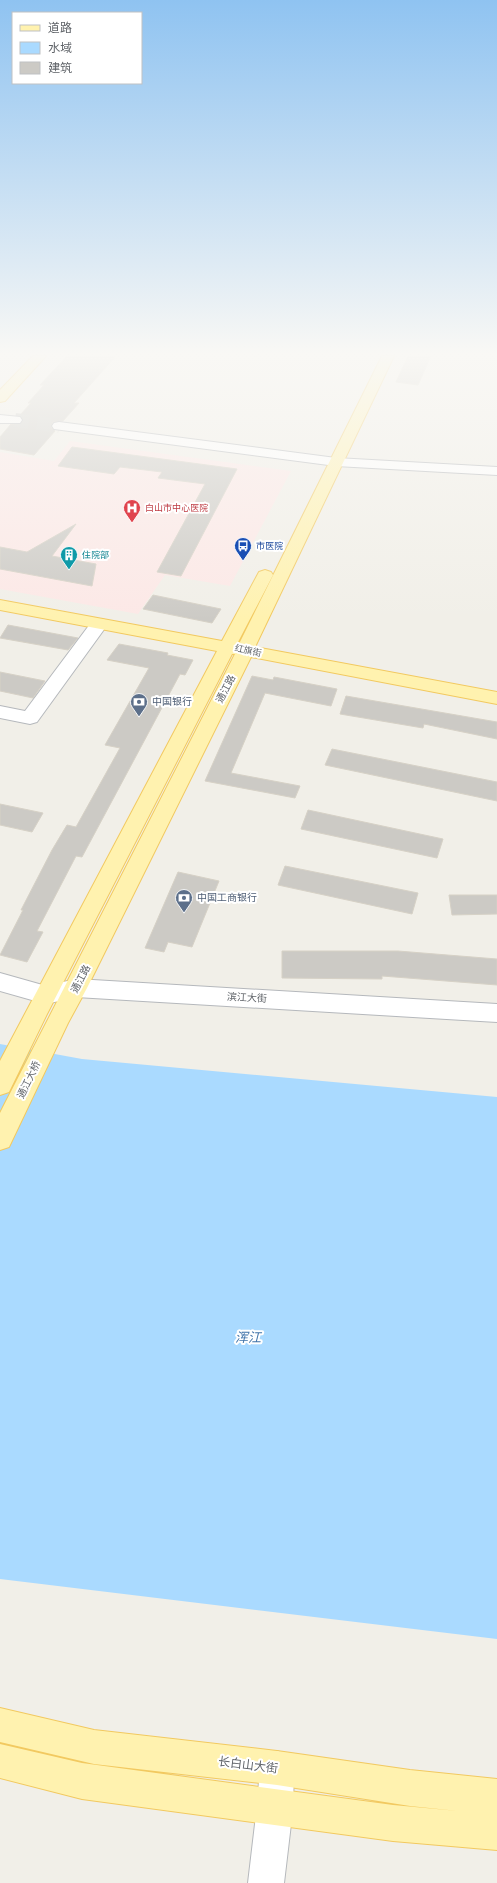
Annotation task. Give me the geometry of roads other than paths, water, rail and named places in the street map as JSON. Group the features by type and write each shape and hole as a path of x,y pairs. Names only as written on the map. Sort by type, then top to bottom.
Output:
{"main road":[{"name":"通江路","path":"58,1020 76,988 336,444"},
{"name":"通江路","path":"329,461 339,444"},
{"path":"0,596 239,645 497,686"},
{"name":"红旗街","path":"0,605 99,624 239,645 497,698"},
{"name":"通江路","path":"41,1004 239,645"},
{"path":"0,1084 41,1004"},
{"name":"通江大桥","path":"0,1139 58,1020"},
{"name":"长白山大街","path":"0,1725 94,1747 277,1768 410,1788 497,1797"},
{"path":"0,1761 82,1781 393,1823 497,1832"}],"street":[{"path":"197,444 329,461 497,471"},
{"path":"0,712 30,718 99,624"},
{"name":"滨江大街","path":"0,982 41,1004 76,988 497,1013"},
{"path":"266,1883 276,1807 277,1768"}],"water":[{"name":"浑江","path":"0,1044 82,1059 497,1097 497,1639 0,1579"}],"place":[{"name":"白山市中心医院","path":"132,523"},
{"name":"市医院","path":"243,561"},
{"name":"住院部","path":"69,570"},
{"name":"中国银行","path":"139,717"},
{"name":"中国工商银行","path":"184,913"}]}
